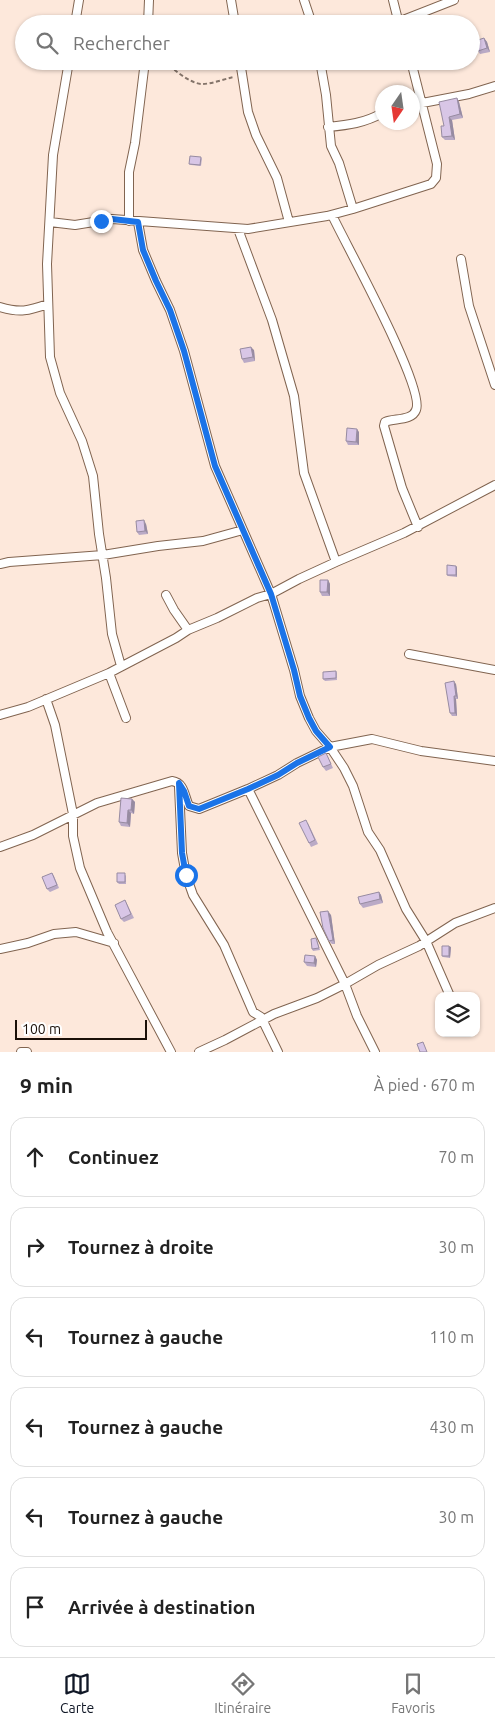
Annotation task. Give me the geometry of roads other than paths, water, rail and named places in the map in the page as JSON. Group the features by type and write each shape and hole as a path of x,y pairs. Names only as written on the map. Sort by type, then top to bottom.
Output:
{"street":[{"path":"76,15 79,0"},
{"path":"148,15 149,0"},
{"path":"231,0 234,15"},
{"path":"304,0 309,15"},
{"path":"392,0 397,15"},
{"path":"418,15 454,0"},
{"path":"68,70 54,155 47,264 50,357 60,393 82,441 92,476 112,634 121,666"},
{"path":"144,70 135,142 129,172 133,222 156,281 170,310 184,351 215,466 271,594 300,696 316,731 330,747 353,786 368,832 380,850 406,909 426,941 448,992"},
{"path":"241,70 248,112 277,178 289,222"},
{"path":"322,70 331,146 339,163 353,210"},
{"path":"50,222 75,225 112,219 133,222 197,224 238,229 332,215 353,210 431,184 436,178 437,164 413,70"},
{"path":"422,103 469,94 495,86"},
{"path":"328,127 357,124 375,117"},
{"path":"332,215 392,333 410,376 418,405 416,412 411,416 389,420 384,426 402,488 418,527"},
{"path":"238,229 275,329 294,396 304,473 336,562"},
{"path":"461,259 469,306 495,385"},
{"path":"0,307 16,312 36,309 48,304"},
{"path":"0,715 46,699 108,673 188,630 248,602 271,594 336,562 418,527 495,485"},
{"path":"0,564 103,555 203,541 243,530"},
{"path":"166,595 188,630"},
{"path":"409,654 495,670"},
{"path":"108,673 126,718"},
{"path":"46,699 55,725 73,814 73,836 80,868 114,944 171,1052"},
{"path":"0,847 33,835 97,803 172,781 179,783 189,806 197,809 248,789 330,747 372,739 421,751 495,761"},
{"path":"179,783 182,853 186,875 193,894 224,945 253,1012 262,1020 278,1052"},
{"path":"248,789 346,984 357,1016 375,1052"},
{"path":"199,1052 262,1020 346,984 378,965 426,941 455,923 495,908"},
{"path":"0,949 28,943 54,934 76,932 114,944"},
{"path":"21,1052 27,1052"}]}
